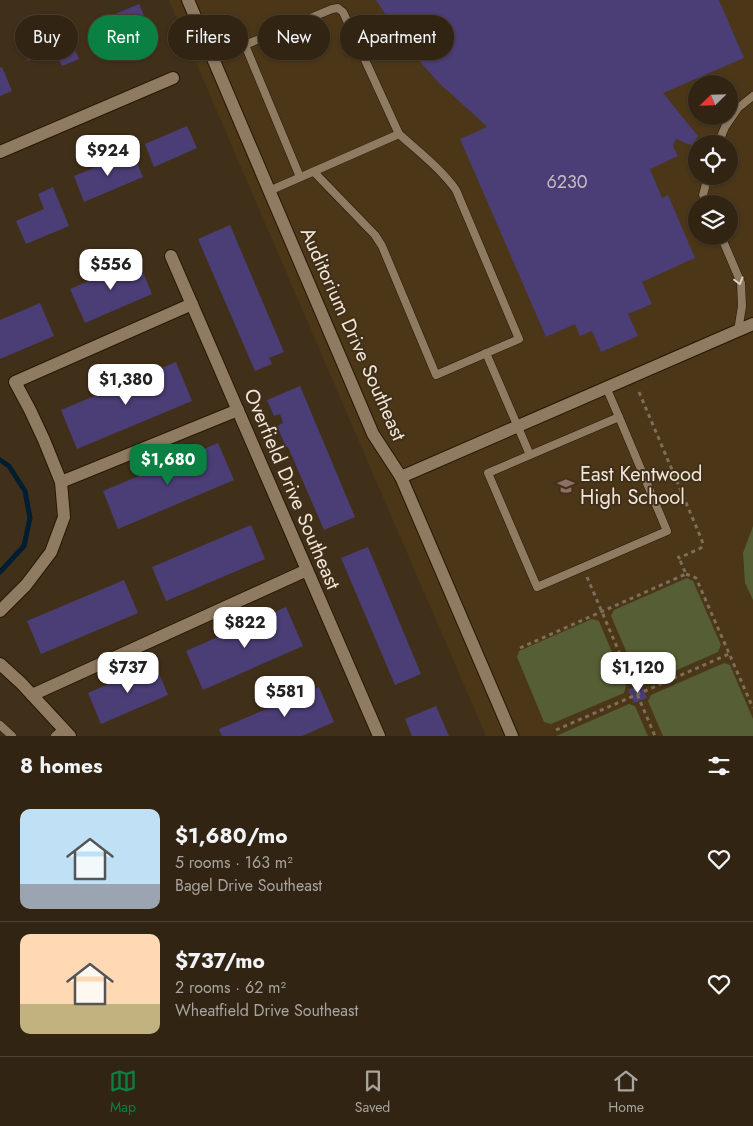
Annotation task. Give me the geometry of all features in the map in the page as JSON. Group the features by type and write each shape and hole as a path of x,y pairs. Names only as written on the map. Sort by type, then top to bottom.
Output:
{"street":[{"name":"Auditorium Drive Southeast","path":"190,1 373,434 401,477 512,736"},
{"path":"0,152 173,78"},
{"name":"Overfield Drive Southeast","path":"171,256 376,735"},
{"path":"0,611 26,585 52,552 64,517 61,482 44,440 15,382 192,304"},
{"path":"401,477 753,324"},
{"path":"61,482 238,410"},
{"path":"32,695 307,570"},
{"path":"0,664 32,695 62,734"}],"lane":[{"path":"300,177 245,45 338,8 343,12 398,134 434,164 456,190 519,339 436,375 382,246 375,235 314,172"},
{"path":"722,135 738,108 753,96"},
{"path":"269,191 398,134"},
{"path":"725,245 741,283 742,306 738,331"},
{"path":"486,353 530,455"},
{"path":"606,387 619,417 667,531 537,587 488,473 619,417"},
{"path":"0,724 12,736"}],"path":[{"path":"639,392 701,538 701,548 679,558"},
{"path":"677,553 686,574 696,578 753,708"},
{"path":"520,648 686,574"},
{"path":"587,577 655,736"},
{"path":"556,730 729,654"}],"shaded area":[{"name":"East Kentwood High School","path":"169,0 753,0 753,736 486,736 195,60 248,60 248,15 175,15"}],"green space":[{"path":"753,526 753,600 745,583 743,553"},
{"path":"687,578 693,581 721,645 718,652 645,684 639,681 611,616 614,610"},
{"path":"592,619 599,621 626,686 624,693 551,724 544,722 517,657 519,651"},
{"path":"724,663 730,665 753,719 753,736 663,736 648,701 651,695"},
{"path":"629,704 635,706 648,736 556,736"}],"building":[{"path":"376,0 719,0 744,58 705,75 688,75 688,82 663,93 697,135 688,135 688,144 676,139 673,146 678,156 650,169 662,198 668,195 695,258 642,282 652,304 628,314 638,336 601,352 592,331 580,336 575,324 546,337 460,139 487,127 440,84 419,60 454,60 454,15 386,15"},
{"path":"139,4 144,15 113,15"},
{"path":"59,60 77,60 62,66"},
{"path":"2,67 12,91 0,96 0,68"},
{"path":"187,126 197,148 154,167 145,144"},
{"path":"132,152 143,177 84,202 74,176"},
{"path":"53,187 69,226 26,244 16,221 44,209 38,194"},
{"path":"230,225 284,352 269,358 272,364 255,371 198,239"},
{"path":"138,260 152,294 85,323 70,289"},
{"path":"40,303 54,336 0,359 0,320"},
{"path":"176,362 192,401 77,449 61,410"},
{"path":"300,386 355,517 324,530 277,426 283,423 280,414 274,416 267,400"},
{"path":"218,443 234,480 118,529 103,491"},
{"path":"251,525 265,559 166,601 152,567"},
{"path":"368,547 421,674 395,685 341,558"},
{"path":"124,580 138,613 41,654 27,621"},
{"path":"286,607 303,646 203,690 186,651"},
{"path":"155,664 168,695 101,724 88,693"},
{"path":"641,684 647,698 634,703 628,690"},
{"path":"319,687 334,722 302,736 222,736 219,729"},
{"path":"436,706 449,736 412,736 405,719"}],"waterway":[{"path":"0,460 9,466 25,491 30,518 24,546 0,572"}],"place":[{"name":"East Kentwood High School","path":"566,486"}]}
